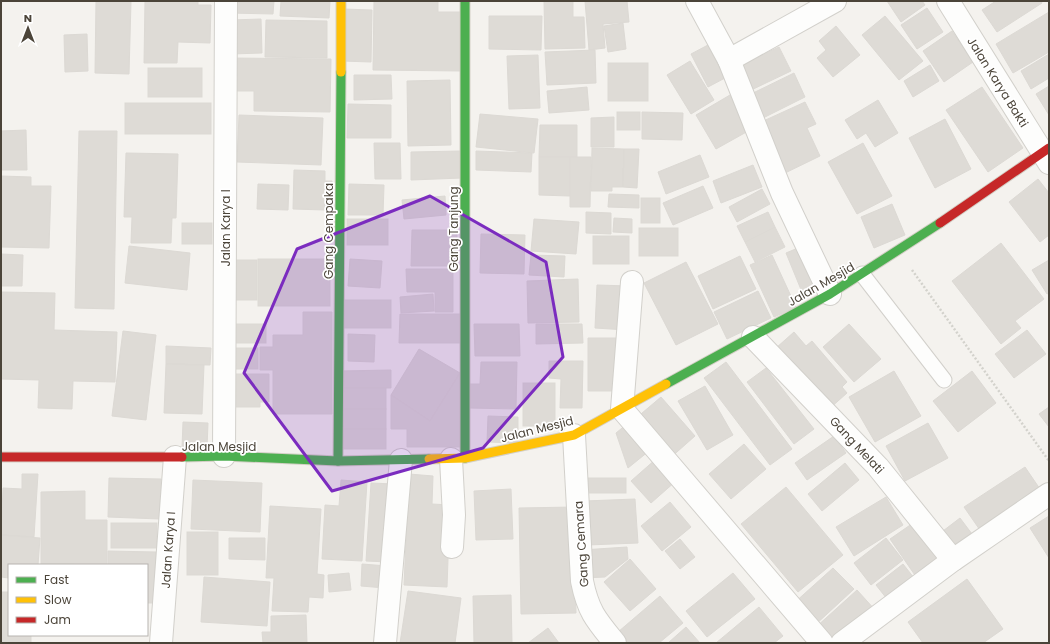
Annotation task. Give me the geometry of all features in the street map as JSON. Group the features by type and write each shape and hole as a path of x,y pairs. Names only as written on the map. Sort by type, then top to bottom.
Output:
{"street":[{"name":"Jalan Karya I","path":"224,456 226,1"},
{"name":"Gang Cempaka","path":"338,461 342,1"},
{"name":"Gang Tanjung","path":"458,458 465,1"},
{"path":"697,1 729,60 782,193 830,294"},
{"path":"729,60 835,1"},
{"name":"Jalan Karya Bakti","path":"948,1 1047,155"},
{"name":"Jalan Mesjid","path":"1,457 224,456 338,461 458,458 574,435 830,294 899,252 1047,155"},
{"path":"632,282 622,409 822,643"},
{"name":"Gang Melati","path":"753,337 878,467 953,560"},
{"name":"Gang Cemara","path":"574,435 582,581 586,601 592,614 615,643"},
{"name":"Jalan Karya I","path":"161,643 175,457"},
{"path":"452,547 458,458"},
{"path":"385,643 401,460"},
{"path":"842,643 953,560 1049,494"}],"lane":[{"path":"862,274 944,380"}],"path":[{"path":"899,252 1049,461"}],"highlighted area":[{"path":"430,196 546,262 563,357 483,448 332,491 244,373 297,249"}],"building":[{"path":"96,1 131,1 129,74 95,73"},
{"path":"145,1 198,1 198,5 211,5 210,43 178,42 177,63 144,63"},
{"path":"229,1 274,1 273,14 229,13"},
{"path":"281,1 330,1 329,18 280,16"},
{"path":"374,1 438,1 438,12 461,12 461,71 373,70"},
{"path":"544,1 573,1 573,17 584,17 585,48 545,49"},
{"path":"585,1 627,1 629,22 603,24 605,48 589,50"},
{"path":"887,1 922,1 925,5 901,22"},
{"path":"996,1 1041,1 1042,3 997,32 982,10"},
{"path":"927,8 943,32 917,49 901,25"},
{"path":"343,9 372,10 371,62 342,61"},
{"path":"1049,12 1049,52 1013,73 996,44"},
{"path":"489,16 542,16 541,50 489,49"},
{"path":"885,16 923,61 899,80 862,35"},
{"path":"261,19 262,53 232,54 231,20"},
{"path":"266,20 327,21 327,58 265,57"},
{"path":"623,23 626,49 608,52 604,26"},
{"path":"836,26 860,55 833,77 817,58 826,50 819,41"},
{"path":"952,31 973,62 944,82 923,51"},
{"path":"87,34 88,71 65,72 64,35"},
{"path":"708,45 725,78 708,87 691,54"},
{"path":"779,47 791,71 747,92 736,67"},
{"path":"595,50 596,83 547,85 545,52"},
{"path":"1049,54 1049,78 1031,89 1021,71"},
{"path":"538,55 540,108 509,109 507,56"},
{"path":"231,58 331,59 330,112 254,111 254,91 231,91"},
{"path":"690,61 714,100 691,114 667,75"},
{"path":"608,63 648,63 648,101 608,101"},
{"path":"930,65 939,81 913,97 904,81"},
{"path":"148,68 202,68 202,97 148,97"},
{"path":"794,73 805,97 761,119 749,95"},
{"path":"354,75 391,75 392,99 354,100"},
{"path":"450,80 451,145 408,146 407,81"},
{"path":"1049,86 1049,115 1036,94"},
{"path":"587,87 589,110 549,113 547,91"},
{"path":"982,87 1023,148 988,172 946,110"},
{"path":"730,95 750,130 716,149 696,115"},
{"path":"878,100 898,133 875,147 866,133 857,139 845,120"},
{"path":"805,102 816,124 807,128 820,156 783,174 759,123"},
{"path":"125,103 211,103 211,134 125,134"},
{"path":"348,104 391,105 391,138 347,138"},
{"path":"617,112 640,112 640,130 617,130"},
{"path":"642,112 683,113 682,140 642,139"},
{"path":"480,114 538,119 534,153 476,147"},
{"path":"239,115 323,118 321,165 237,162"},
{"path":"614,117 614,147 591,147 591,118"},
{"path":"945,119 971,169 935,188 909,138"},
{"path":"540,125 577,125 577,157 539,157"},
{"path":"26,130 27,170 1,170 1,131"},
{"path":"79,131 117,131 114,309 75,308"},
{"path":"374,143 400,143 401,179 375,179"},
{"path":"863,143 892,196 857,214 828,162"},
{"path":"592,148 624,149 623,187 612,187 612,191 591,191"},
{"path":"624,149 639,149 637,188 623,187"},
{"path":"461,151 462,178 411,180 411,152"},
{"path":"476,151 532,153 531,172 476,170"},
{"path":"126,153 178,154 176,218 172,218 171,243 131,243 132,217 124,217"},
{"path":"700,155 709,177 666,194 658,172"},
{"path":"539,157 570,157 570,196 539,195"},
{"path":"570,157 591,157 590,207 570,207"},
{"path":"753,165 762,187 721,203 713,181"},
{"path":"294,170 325,171 325,181 332,181 332,199 325,199 325,210 293,209"},
{"path":"1,176 31,177 31,186 51,186 49,248 1,247"},
{"path":"1038,179 1049,193 1049,235 1040,242 1009,202"},
{"path":"258,184 289,185 288,210 257,209"},
{"path":"349,184 384,185 383,215 348,215"},
{"path":"703,186 713,208 673,225 663,203"},
{"path":"762,189 770,204 737,222 729,207"},
{"path":"609,194 639,195 639,208 608,207"},
{"path":"445,196 446,215 404,219 402,200"},
{"path":"641,198 660,198 660,223 641,223"},
{"path":"892,204 905,235 874,248 861,217"},
{"path":"586,212 611,213 611,234 586,233"},
{"path":"768,212 775,227 745,242 737,226"},
{"path":"614,218 632,219 632,233 613,232"},
{"path":"347,219 388,219 388,245 347,245"},
{"path":"534,219 579,222 576,254 531,251"},
{"path":"182,223 212,223 212,244 182,244"},
{"path":"775,227 785,247 755,262 745,242"},
{"path":"639,228 678,228 678,256 639,256"},
{"path":"412,230 457,230 457,266 411,266"},
{"path":"481,234 525,235 524,274 480,273"},
{"path":"593,236 629,236 629,264 593,264"},
{"path":"1001,243 1044,299 1015,321 1021,328 1001,344 952,281"},
{"path":"805,245 822,284 802,292 786,253"},
{"path":"129,246 190,253 187,290 125,283"},
{"path":"1,254 23,255 22,286 1,286"},
{"path":"531,255 565,256 564,277 529,275"},
{"path":"772,255 796,307 774,317 750,265"},
{"path":"740,256 756,289 713,309 698,276"},
{"path":"258,259 330,259 330,306 258,306"},
{"path":"350,259 382,261 380,288 348,286"},
{"path":"229,260 257,260 257,300 229,300"},
{"path":"1049,260 1049,293 1047,294 1032,270"},
{"path":"686,262 718,324 676,345 644,283"},
{"path":"406,269 453,269 453,312 435,312 435,292 407,292"},
{"path":"578,279 579,322 528,323 527,281"},
{"path":"597,285 629,286 627,330 595,328"},
{"path":"758,291 771,318 727,339 714,312"},
{"path":"1,292 55,293 54,330 117,332 115,382 73,381 72,409 38,408 39,380 1,379"},
{"path":"433,294 434,311 401,313 400,297"},
{"path":"343,300 391,300 391,328 343,328"},
{"path":"303,312 332,312 332,414 273,414 273,370 260,370 260,347 273,347 273,335 303,335"},
{"path":"400,314 463,314 463,343 399,343"},
{"path":"231,324 266,324 266,343 231,343"},
{"path":"474,324 519,324 520,356 475,356"},
{"path":"536,324 582,324 583,343 536,344"},
{"path":"849,324 881,359 854,382 823,347"},
{"path":"1027,330 1046,354 1014,378 995,354"},
{"path":"123,331 156,335 146,420 112,416"},
{"path":"794,332 806,346 812,341 847,382 842,387 847,393 829,409 776,348"},
{"path":"348,334 375,335 374,362 348,361"},
{"path":"588,338 621,338 620,391 588,391"},
{"path":"166,346 211,348 210,365 166,364"},
{"path":"228,348 258,348 258,369 228,369"},
{"path":"419,349 460,373 430,421 391,395"},
{"path":"549,361 583,361 582,408 560,408 561,379 549,378"},
{"path":"481,362 517,362 516,409 469,408 469,384 480,384"},
{"path":"726,362 792,449 770,465 704,378"},
{"path":"166,364 204,365 202,414 164,413"},
{"path":"766,368 814,429 794,444 747,382"},
{"path":"391,370 391,388 340,388 340,371"},
{"path":"894,371 921,416 875,442 849,397"},
{"path":"972,371 996,403 958,432 933,401"},
{"path":"460,373 462,447 407,447 407,429 391,429 391,395 430,421"},
{"path":"235,374 269,374 269,402 260,402 260,407 235,407"},
{"path":"523,383 555,383 555,426 523,426"},
{"path":"705,386 733,435 707,450 678,401"},
{"path":"340,388 386,388 386,409 340,409"},
{"path":"661,397 695,436 669,459 635,419"},
{"path":"1049,407 1049,427 1039,414"},
{"path":"340,409 386,409 386,429 340,429"},
{"path":"488,416 518,417 518,443 487,442"},
{"path":"183,422 208,423 207,448 182,448"},
{"path":"928,423 948,458 905,481 886,446"},
{"path":"627,424 649,451 628,468 616,433"},
{"path":"340,429 386,429 386,449 340,449"},
{"path":"834,436 846,453 807,480 795,463"},
{"path":"744,444 766,469 731,499 709,474"},
{"path":"656,459 676,481 651,503 631,481"},
{"path":"845,463 859,480 822,511 808,494"},
{"path":"1025,467 1042,492 982,533 964,507"},
{"path":"22,474 38,474 34,537 1,535 3,488 22,489"},
{"path":"409,474 433,476 432,504 450,505 447,587 404,585"},
{"path":"109,478 161,479 160,519 108,517"},
{"path":"588,478 626,478 626,493 588,493"},
{"path":"193,480 262,483 260,532 191,529"},
{"path":"341,480 367,482 362,561 322,559 325,505 339,506"},
{"path":"371,483 394,484 389,562 366,561"},
{"path":"786,487 843,555 798,592 741,524"},
{"path":"511,489 513,539 476,540 474,491"},
{"path":"85,491 85,520 107,520 107,564 41,564 41,492"},
{"path":"886,497 903,525 854,556 836,527"},
{"path":"635,499 638,543 587,545 585,501"},
{"path":"670,502 691,527 662,551 641,526"},
{"path":"270,506 321,509 317,574 324,575 323,598 309,597 308,612 272,611 274,578 266,578"},
{"path":"574,507 576,613 521,614 519,508"},
{"path":"1049,516 1049,558 1030,528"},
{"path":"960,518 975,538 954,554 939,534"},
{"path":"916,521 945,564 919,581 890,539"},
{"path":"111,523 157,523 157,548 111,548"},
{"path":"187,532 218,532 218,575 187,575"},
{"path":"1,535 40,538 38,564 8,564 8,578 1,577"},
{"path":"229,538 265,538 265,560 229,559"},
{"path":"886,538 903,560 871,585 854,563"},
{"path":"680,539 695,557 680,569 665,551"},
{"path":"627,547 628,559 605,577 583,578 582,550"},
{"path":"108,551 156,552 154,603 148,603 148,564 108,564"},
{"path":"630,559 656,589 630,611 604,582"},
{"path":"362,564 387,566 385,588 361,586"},
{"path":"903,564 918,583 891,604 876,585"},
{"path":"833,568 854,589 814,626 793,604"},
{"path":"349,573 351,590 329,592 328,575"},
{"path":"733,573 755,599 707,637 686,611"},
{"path":"204,577 270,582 267,626 201,622"},
{"path":"967,579 1003,629 983,643 923,643 908,622"},
{"path":"857,590 876,611 829,643 815,628"},
{"path":"408,591 461,598 455,643 400,643"},
{"path":"1,592 8,592 8,636 31,636 31,643 1,643"},
{"path":"511,595 512,643 474,643 473,596"},
{"path":"660,596 683,623 659,643 627,643 618,632"},
{"path":"759,607 783,636 774,643 716,643"},
{"path":"306,615 307,643 263,643 262,632 271,632 271,616"},
{"path":"686,627 700,643 668,643"},
{"path":"548,628 559,643 528,643"}],"traffic: fast":[{"path":"465,1 465,458"},
{"path":"338,461 341,72"},
{"path":"666,384 830,294 940,223"},
{"path":"182,457 224,456 338,461 429,459"}],"traffic: slow":[{"path":"341,1 341,72"},
{"path":"429,459 465,458 574,435 666,384"}],"traffic: jam":[{"path":"940,223 1049,148"},
{"path":"1,457 182,457"}]}
